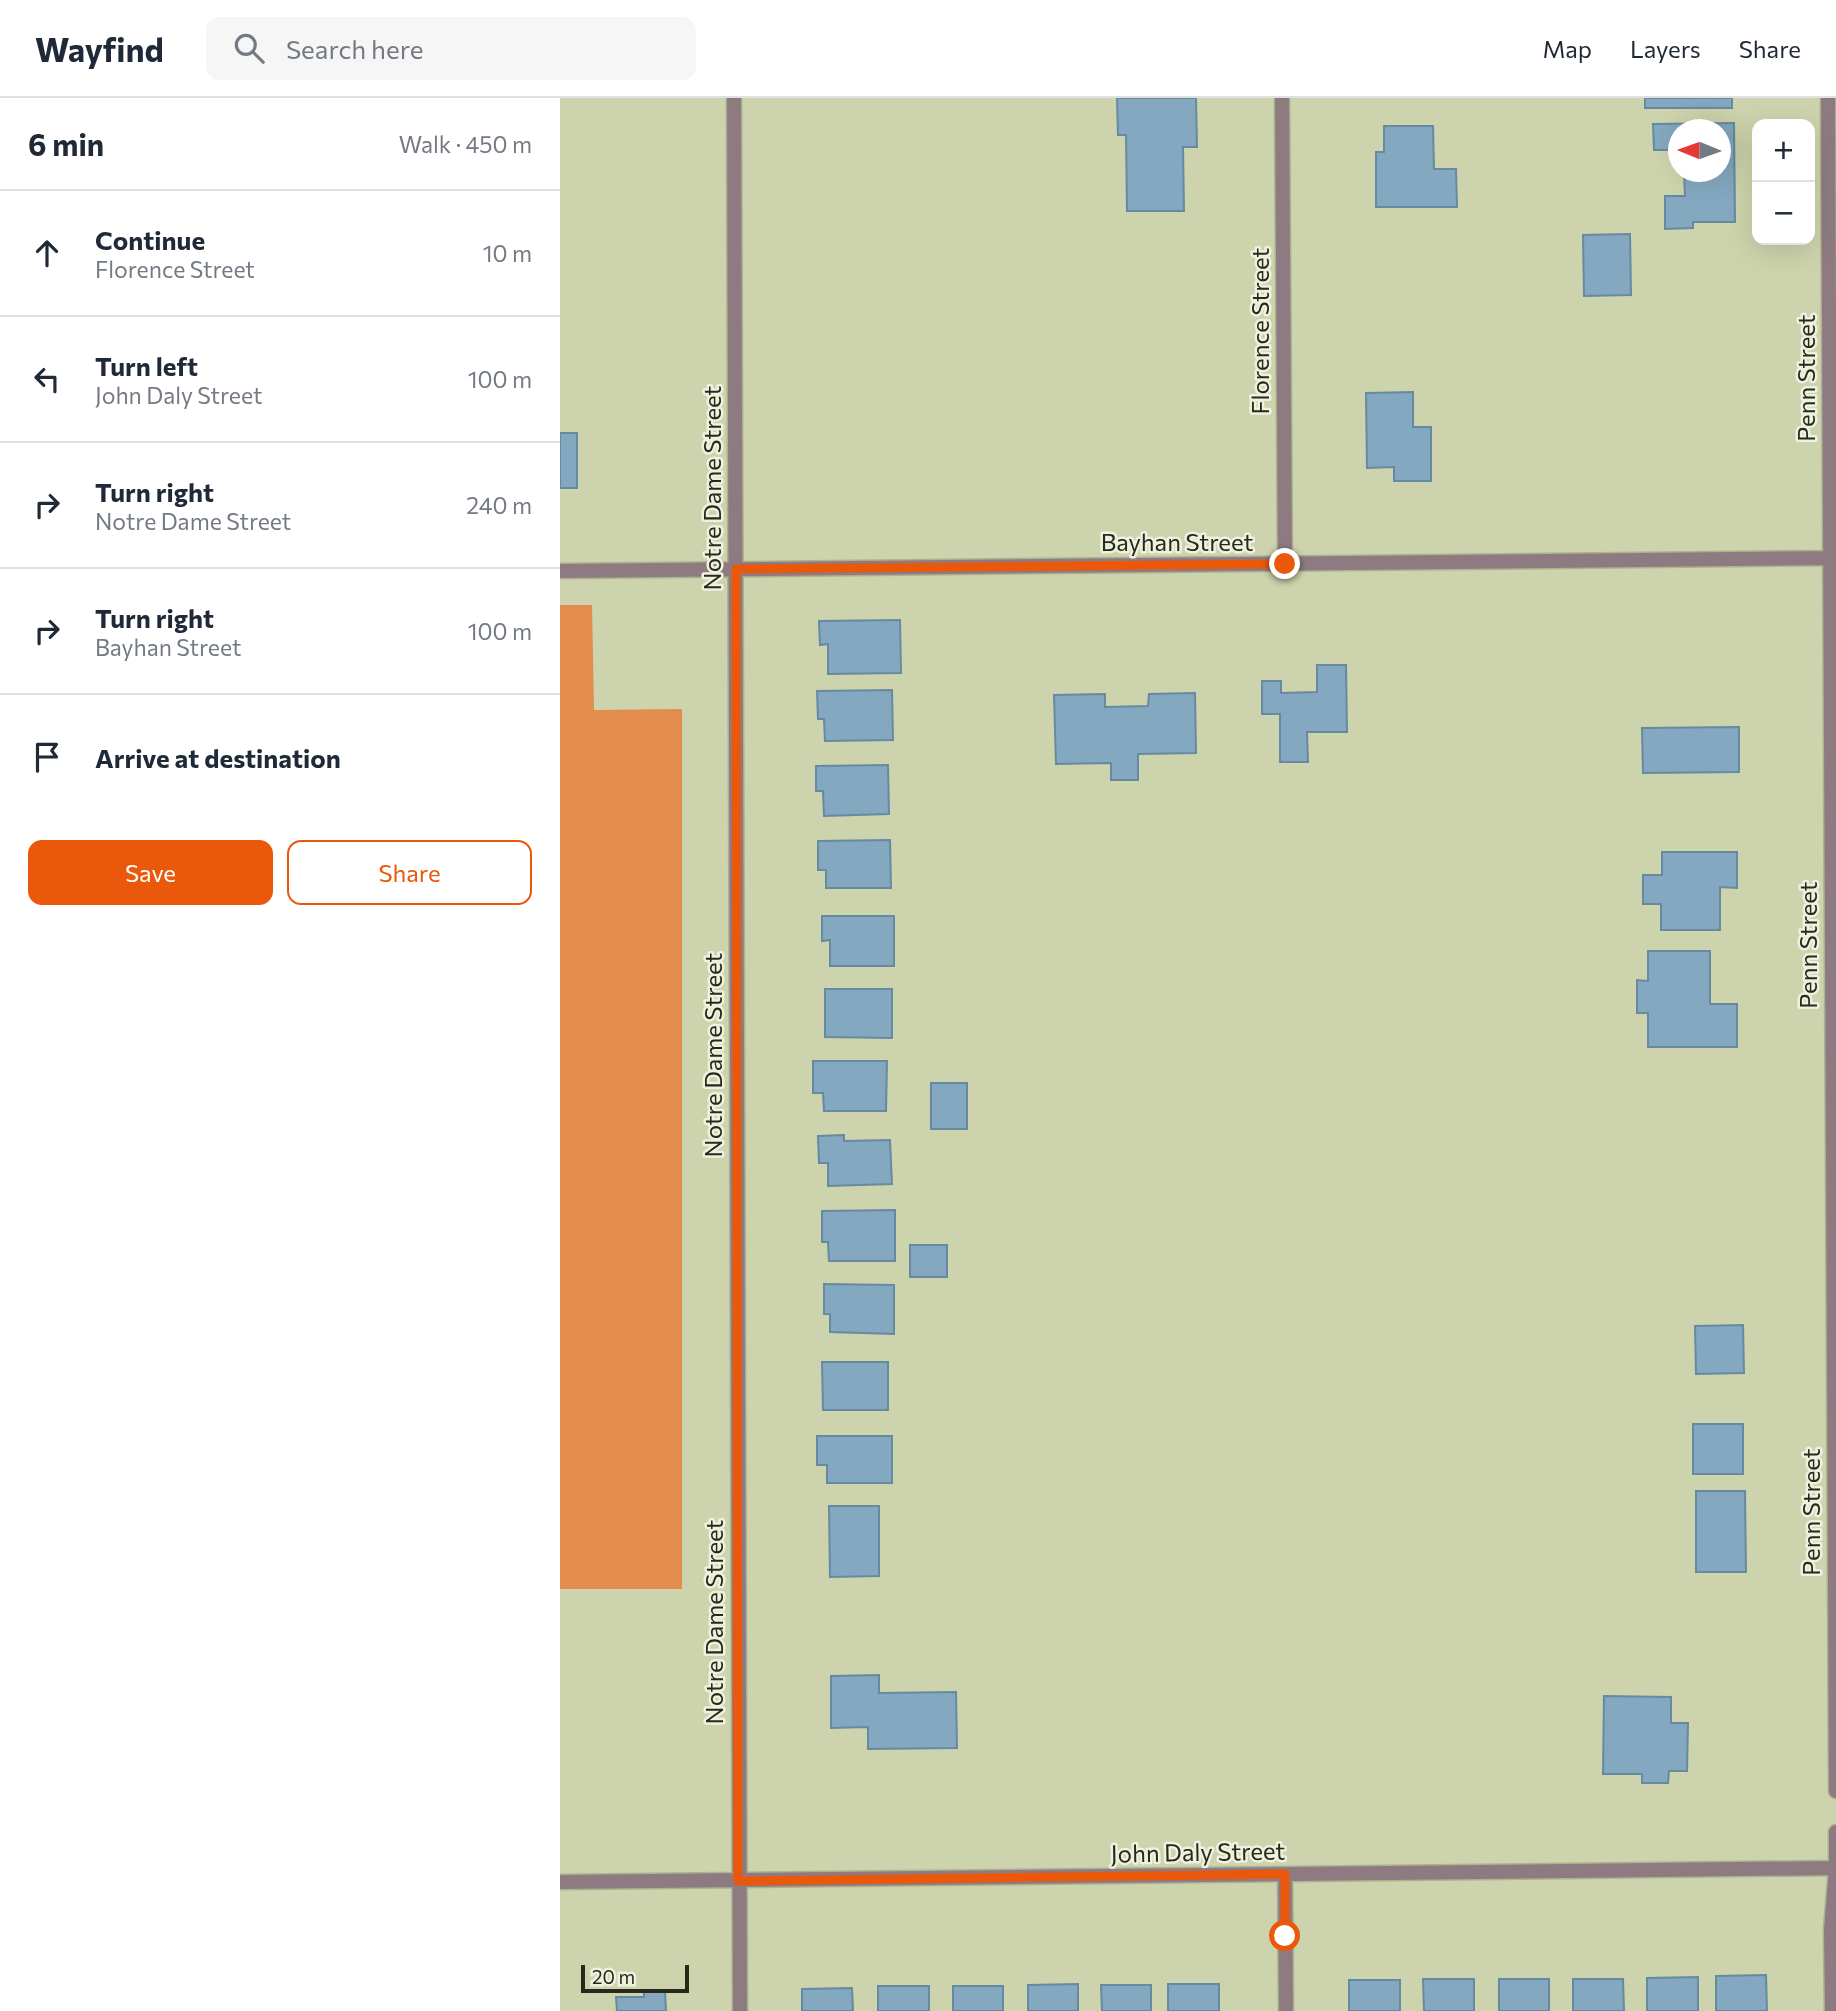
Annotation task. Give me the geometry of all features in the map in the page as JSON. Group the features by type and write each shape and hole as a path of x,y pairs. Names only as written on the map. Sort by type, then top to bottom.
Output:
{"street":[{"name":"Notre Dame Street","path":"734,98 740,2011"},
{"name":"Florence Street","path":"1282,98 1285,564"},
{"name":"Penn Street","path":"1828,98 1833,558 1836,1791"},
{"name":"Bayhan Street","path":"560,571 1833,558"},
{"path":"1832,2011 1831,1930 1836,1832"},
{"name":"John Daly Street","path":"560,1882 1836,1868"},
{"path":"1285,1874 1286,2011"}],"shaded area":[{"path":"560,605 592,605 594,710 682,709 682,1589 560,1589"}],"building":[{"path":"1117,98 1196,98 1197,147 1183,147 1184,211 1127,211 1126,135 1118,135"},
{"path":"1645,98 1732,98 1732,108 1645,108"},
{"path":"1731,123 1734,123 1735,222 1693,222 1693,228 1665,229 1665,196 1685,196 1684,182 1731,182"},
{"path":"1653,124 1668,124 1668,150 1654,150"},
{"path":"1384,126 1433,126 1434,169 1456,169 1457,207 1376,207 1376,152 1384,152"},
{"path":"1630,234 1631,295 1584,296 1583,235"},
{"path":"1413,392 1413,427 1431,427 1431,481 1394,481 1394,467 1367,468 1366,393"},
{"path":"560,433 577,433 577,488 560,488"},
{"path":"900,620 901,673 828,674 828,644 820,645 819,621"},
{"path":"1317,665 1346,665 1347,732 1307,732 1308,762 1280,762 1280,714 1262,714 1262,681 1281,681 1281,693 1317,692"},
{"path":"892,690 893,740 825,741 824,719 818,719 817,691"},
{"path":"1195,693 1196,753 1138,754 1138,780 1111,780 1111,763 1056,764 1054,695 1105,694 1105,707 1148,706 1149,694"},
{"path":"1739,727 1739,772 1643,773 1642,728"},
{"path":"888,765 889,814 824,816 823,791 816,791 816,766"},
{"path":"890,840 891,888 826,888 826,870 818,870 818,841"},
{"path":"1662,852 1737,852 1737,888 1720,887 1720,930 1661,930 1661,904 1643,904 1643,875 1662,875"},
{"path":"822,916 894,916 894,966 830,966 830,940 822,941"},
{"path":"1648,951 1710,951 1710,1004 1737,1004 1737,1047 1648,1047 1648,1013 1637,1013 1637,980 1648,981"},
{"path":"825,989 892,989 892,1038 825,1037"},
{"path":"813,1061 887,1061 886,1111 824,1111 823,1093 813,1093"},
{"path":"931,1083 967,1083 967,1129 931,1129"},
{"path":"844,1135 844,1141 890,1140 892,1184 828,1186 828,1163 819,1163 818,1136"},
{"path":"895,1210 895,1261 829,1261 828,1242 822,1242 822,1211"},
{"path":"910,1245 947,1245 947,1277 910,1277"},
{"path":"824,1284 894,1285 894,1334 830,1332 830,1314 824,1314"},
{"path":"1743,1325 1744,1373 1696,1374 1695,1326"},
{"path":"822,1362 888,1362 888,1410 823,1410"},
{"path":"1693,1424 1743,1424 1743,1474 1693,1474"},
{"path":"817,1436 892,1436 892,1483 827,1483 827,1465 817,1465"},
{"path":"1696,1491 1745,1491 1746,1572 1696,1572"},
{"path":"829,1506 879,1506 879,1576 830,1577"},
{"path":"879,1675 879,1693 956,1692 957,1748 868,1749 868,1727 831,1728 831,1676"},
{"path":"1604,1696 1671,1697 1671,1723 1688,1723 1687,1771 1669,1771 1668,1783 1642,1783 1642,1774 1603,1774"},
{"path":"1766,1975 1767,2011 1716,2011 1716,1976"},
{"path":"1698,1977 1698,2011 1647,2011 1647,1978"},
{"path":"1423,1979 1474,1979 1474,2011 1424,2011"},
{"path":"1499,1979 1549,1979 1549,2011 1499,2011"},
{"path":"1573,1979 1623,1979 1624,2011 1573,2011"},
{"path":"1349,1980 1400,1980 1400,2011 1349,2011"},
{"path":"1078,1984 1078,2011 1028,2011 1028,1985"},
{"path":"1168,1984 1219,1984 1219,2011 1168,2011"},
{"path":"1101,1985 1151,1985 1151,2011 1102,2011"},
{"path":"878,1986 929,1986 929,2011 878,2011"},
{"path":"953,1986 1003,1986 1003,2011 953,2011"},
{"path":"852,1988 853,2011 802,2011 802,1989"},
{"path":"644,1991 665,1991 666,2011 617,2011 616,1997 644,1997"}],"route":[{"path":"1285,564 736,569 736,603 738,1881 1285,1874 1285,1936"}]}
